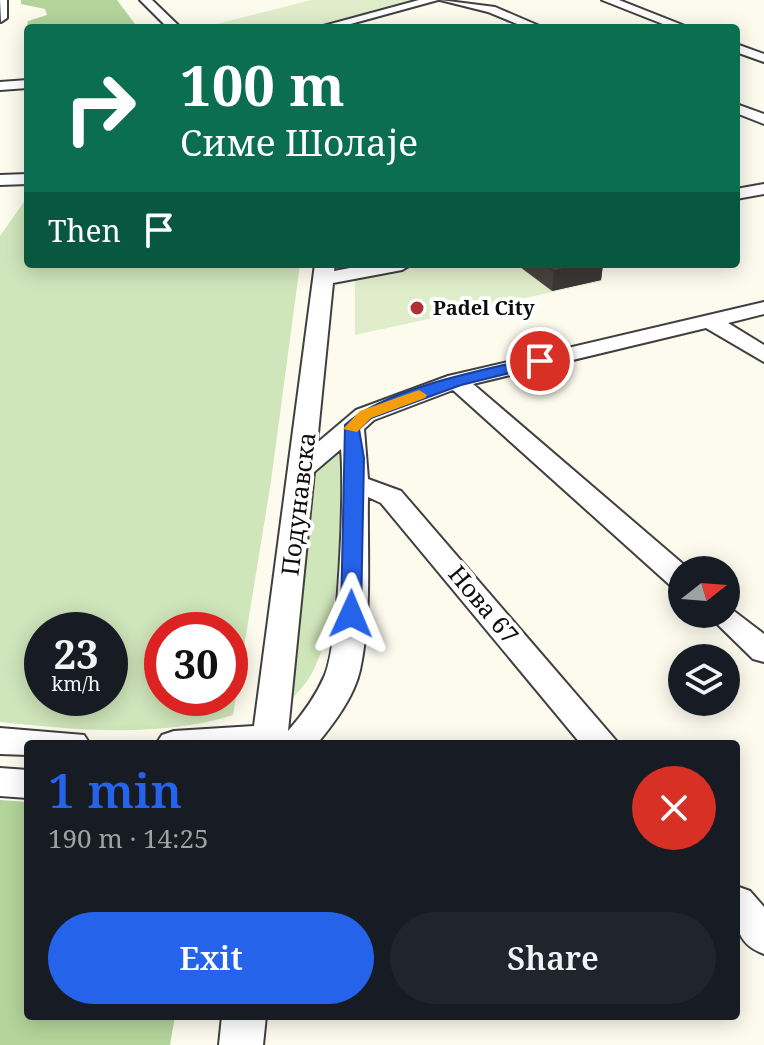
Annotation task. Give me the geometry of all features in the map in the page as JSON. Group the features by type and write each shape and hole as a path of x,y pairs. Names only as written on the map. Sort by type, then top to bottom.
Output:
{"street":[{"path":"1,0 1,18"},
{"path":"146,0 171,24"},
{"path":"338,24 432,0"},
{"path":"446,0 491,9 527,24"},
{"path":"608,0 673,24"},
{"path":"740,49 764,58"},
{"path":"0,86 24,84"},
{"path":"740,110 764,119"},
{"path":"740,124 764,119"},
{"path":"0,180 24,179"},
{"path":"740,193 764,189"},
{"path":"324,271 357,268"},
{"name":"Подунавска","path":"279,740 324,271"},
{"path":"304,467 365,415 456,381 764,308"},
{"path":"709,321 764,355"},
{"path":"456,381 668,567"},
{"path":"282,740 322,714 343,672 351,614 354,483 351,428"},
{"name":"Нова 67","path":"354,483 391,497 598,740"},
{"path":"738,628 764,651"},
{"path":"0,741 24,742"},
{"path":"0,782 24,784"},
{"path":"740,908 764,936"},
{"path":"241,1045 244,1020"}],"green space":[{"path":"21,0 117,0 135,24 27,24 28,21 47,15 45,9 21,4"},
{"path":"311,0 417,0 329,24 217,24"},
{"path":"24,202 24,268 299,268 271,481 248,623 248,612 144,612 144,716 229,716 177,727 118,730 0,722 0,236"},
{"name":"Padel City","path":"397,268 585,268 603,281 355,335 355,277"},
{"path":"346,437 337,583 332,612 325,641 311,674 284,708 317,461"},
{"path":"0,800 24,802 24,1020 174,1020 170,1045 0,1045"}],"slow traffic":[{"path":"351,429 365,415 419,395"}],"place":[{"name":"Padel City","path":"417,308"}],"route":[{"path":"351,614 355,458 351,428 365,415 456,381 540,361"}]}
